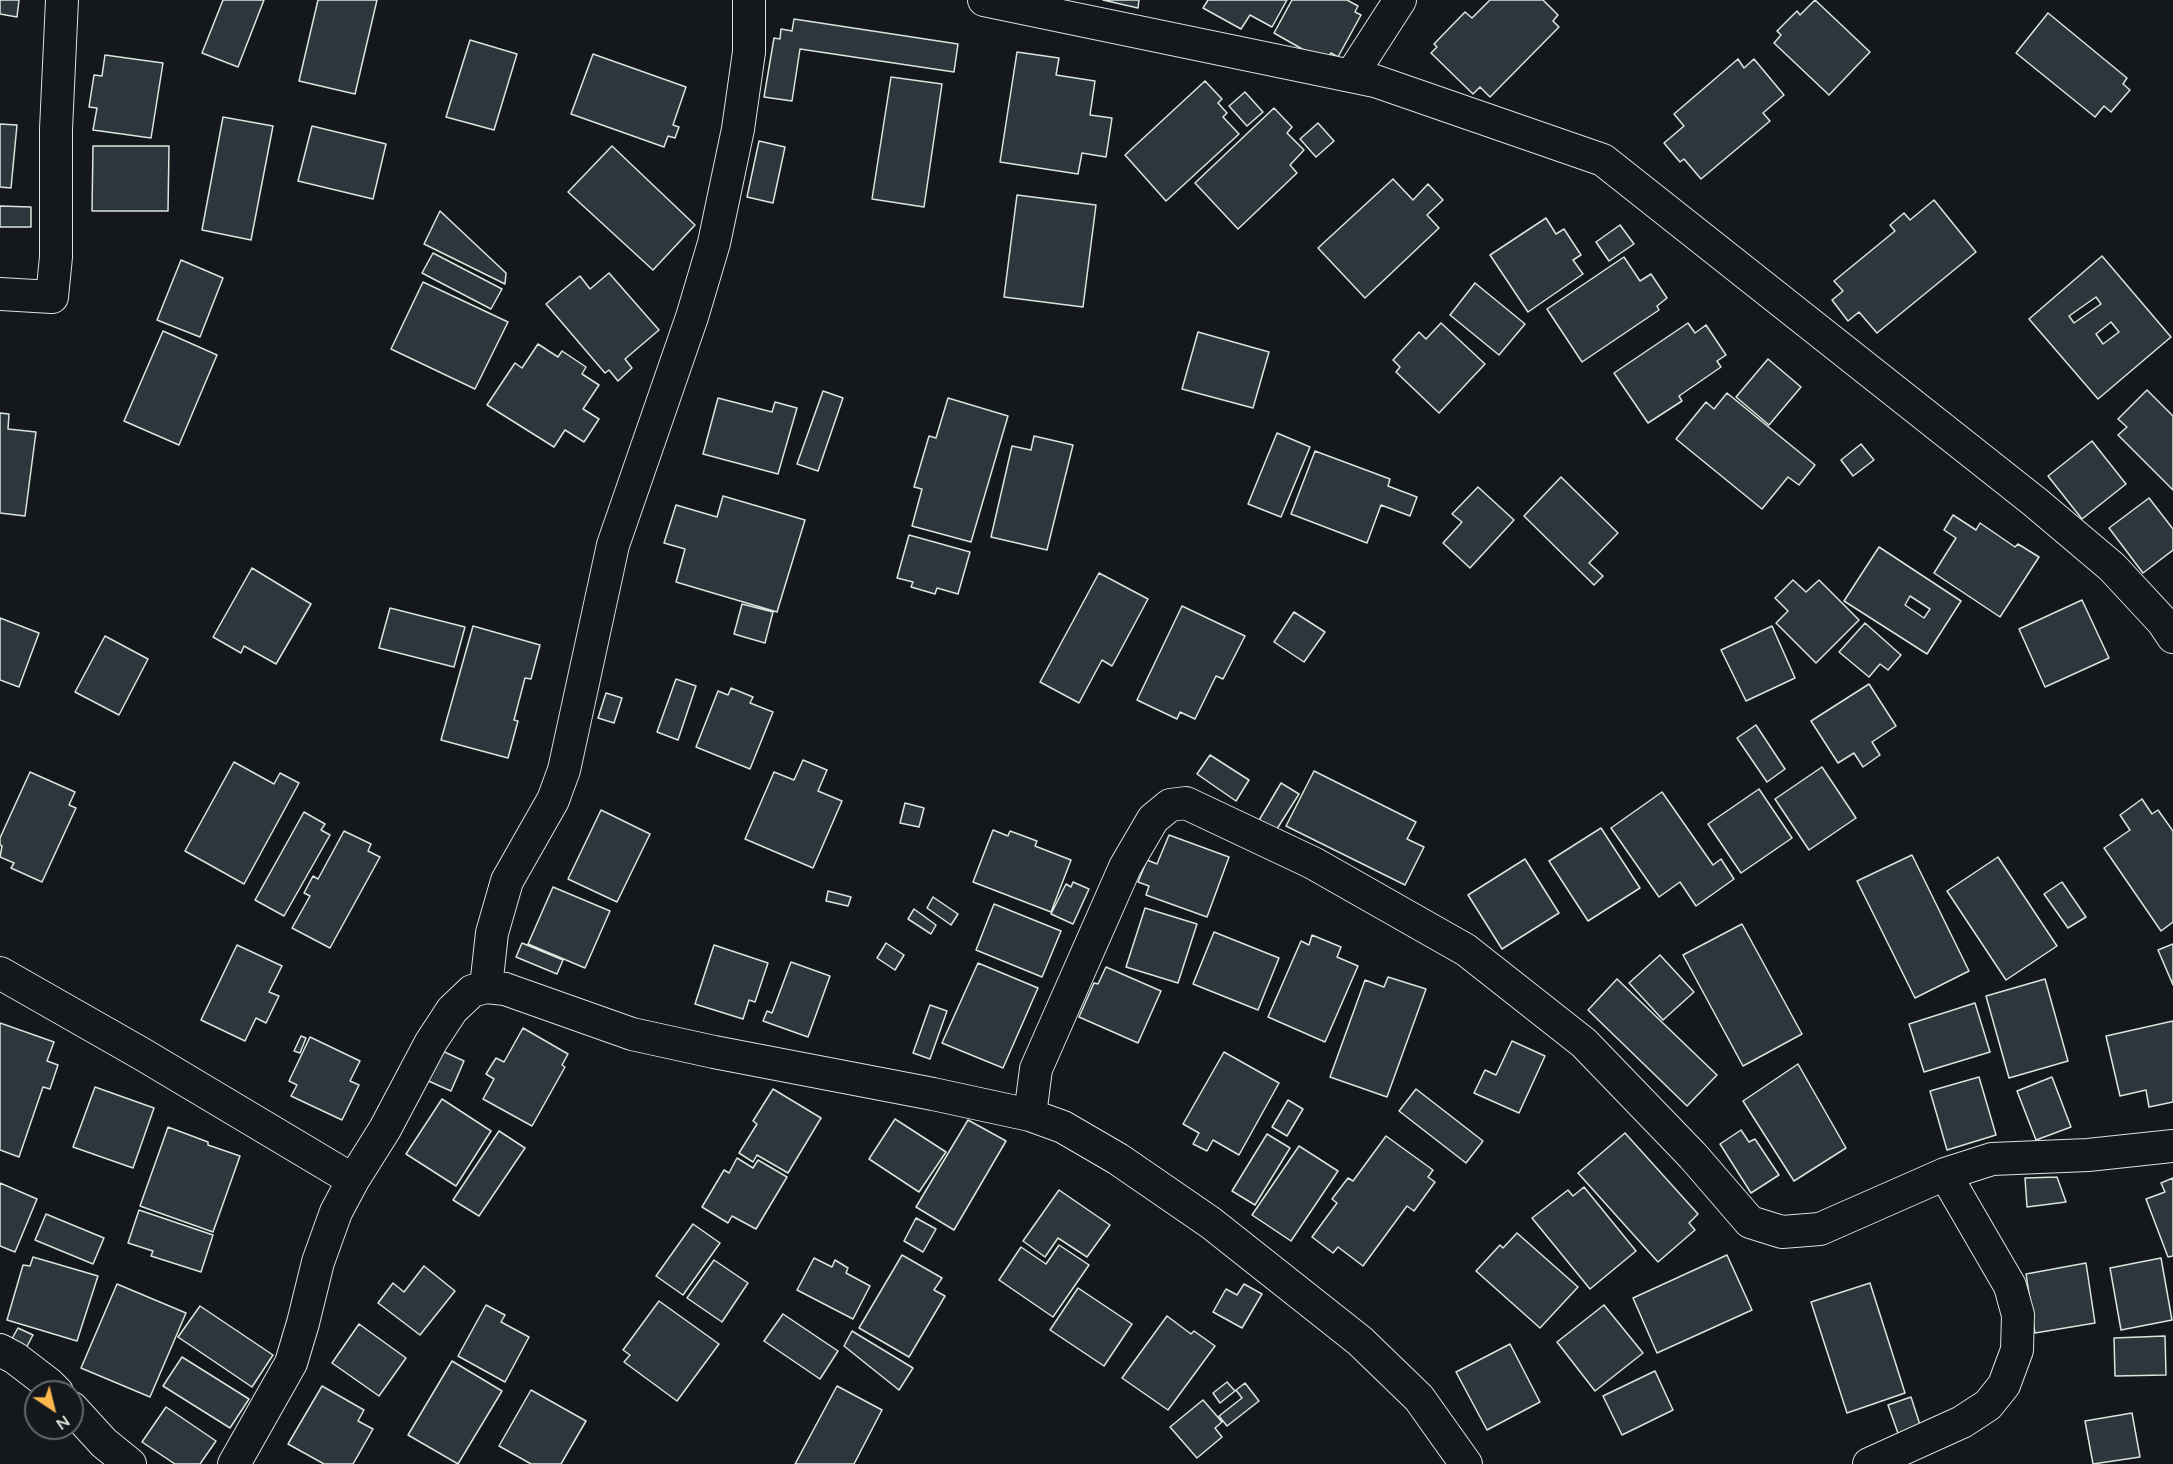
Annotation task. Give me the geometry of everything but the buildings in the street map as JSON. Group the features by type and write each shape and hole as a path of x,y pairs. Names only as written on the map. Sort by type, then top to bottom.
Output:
{"street":[{"path":"0,294 52,297 56,256 56,129 62,0"},
{"path":"486,987 492,933 507,881 554,800 564,770 613,545 692,317 714,243 745,85 749,52 749,0"},
{"path":"984,0 1375,81 1603,160 2035,502 2112,567 2163,622 2173,638"},
{"path":"1351,76 1400,0"},
{"path":"1030,1115 1036,1069 1125,867 1153,819 1170,805 1186,803 1314,863 1466,950 1584,1043 1693,1156 1750,1222 1782,1232 1820,1228 1945,1174 1992,1159 2088,1155 2173,1146"},
{"path":"0,973 142,1054 353,1180"},
{"path":"234,1464 291,1363 318,1262 336,1212 353,1180 386,1129 431,1042 452,1010 472,991 486,987 505,989 632,1034 933,1094 1030,1115 1063,1127 1118,1159 1211,1223 1360,1341 1419,1398 1466,1464"},
{"path":"1869,1464 1962,1422 1988,1405 2004,1385 2017,1350 2018,1315 2010,1286 1945,1174"},
{"path":"0,1350 45,1380"},
{"path":"84,1421 104,1443 130,1464"}]}
